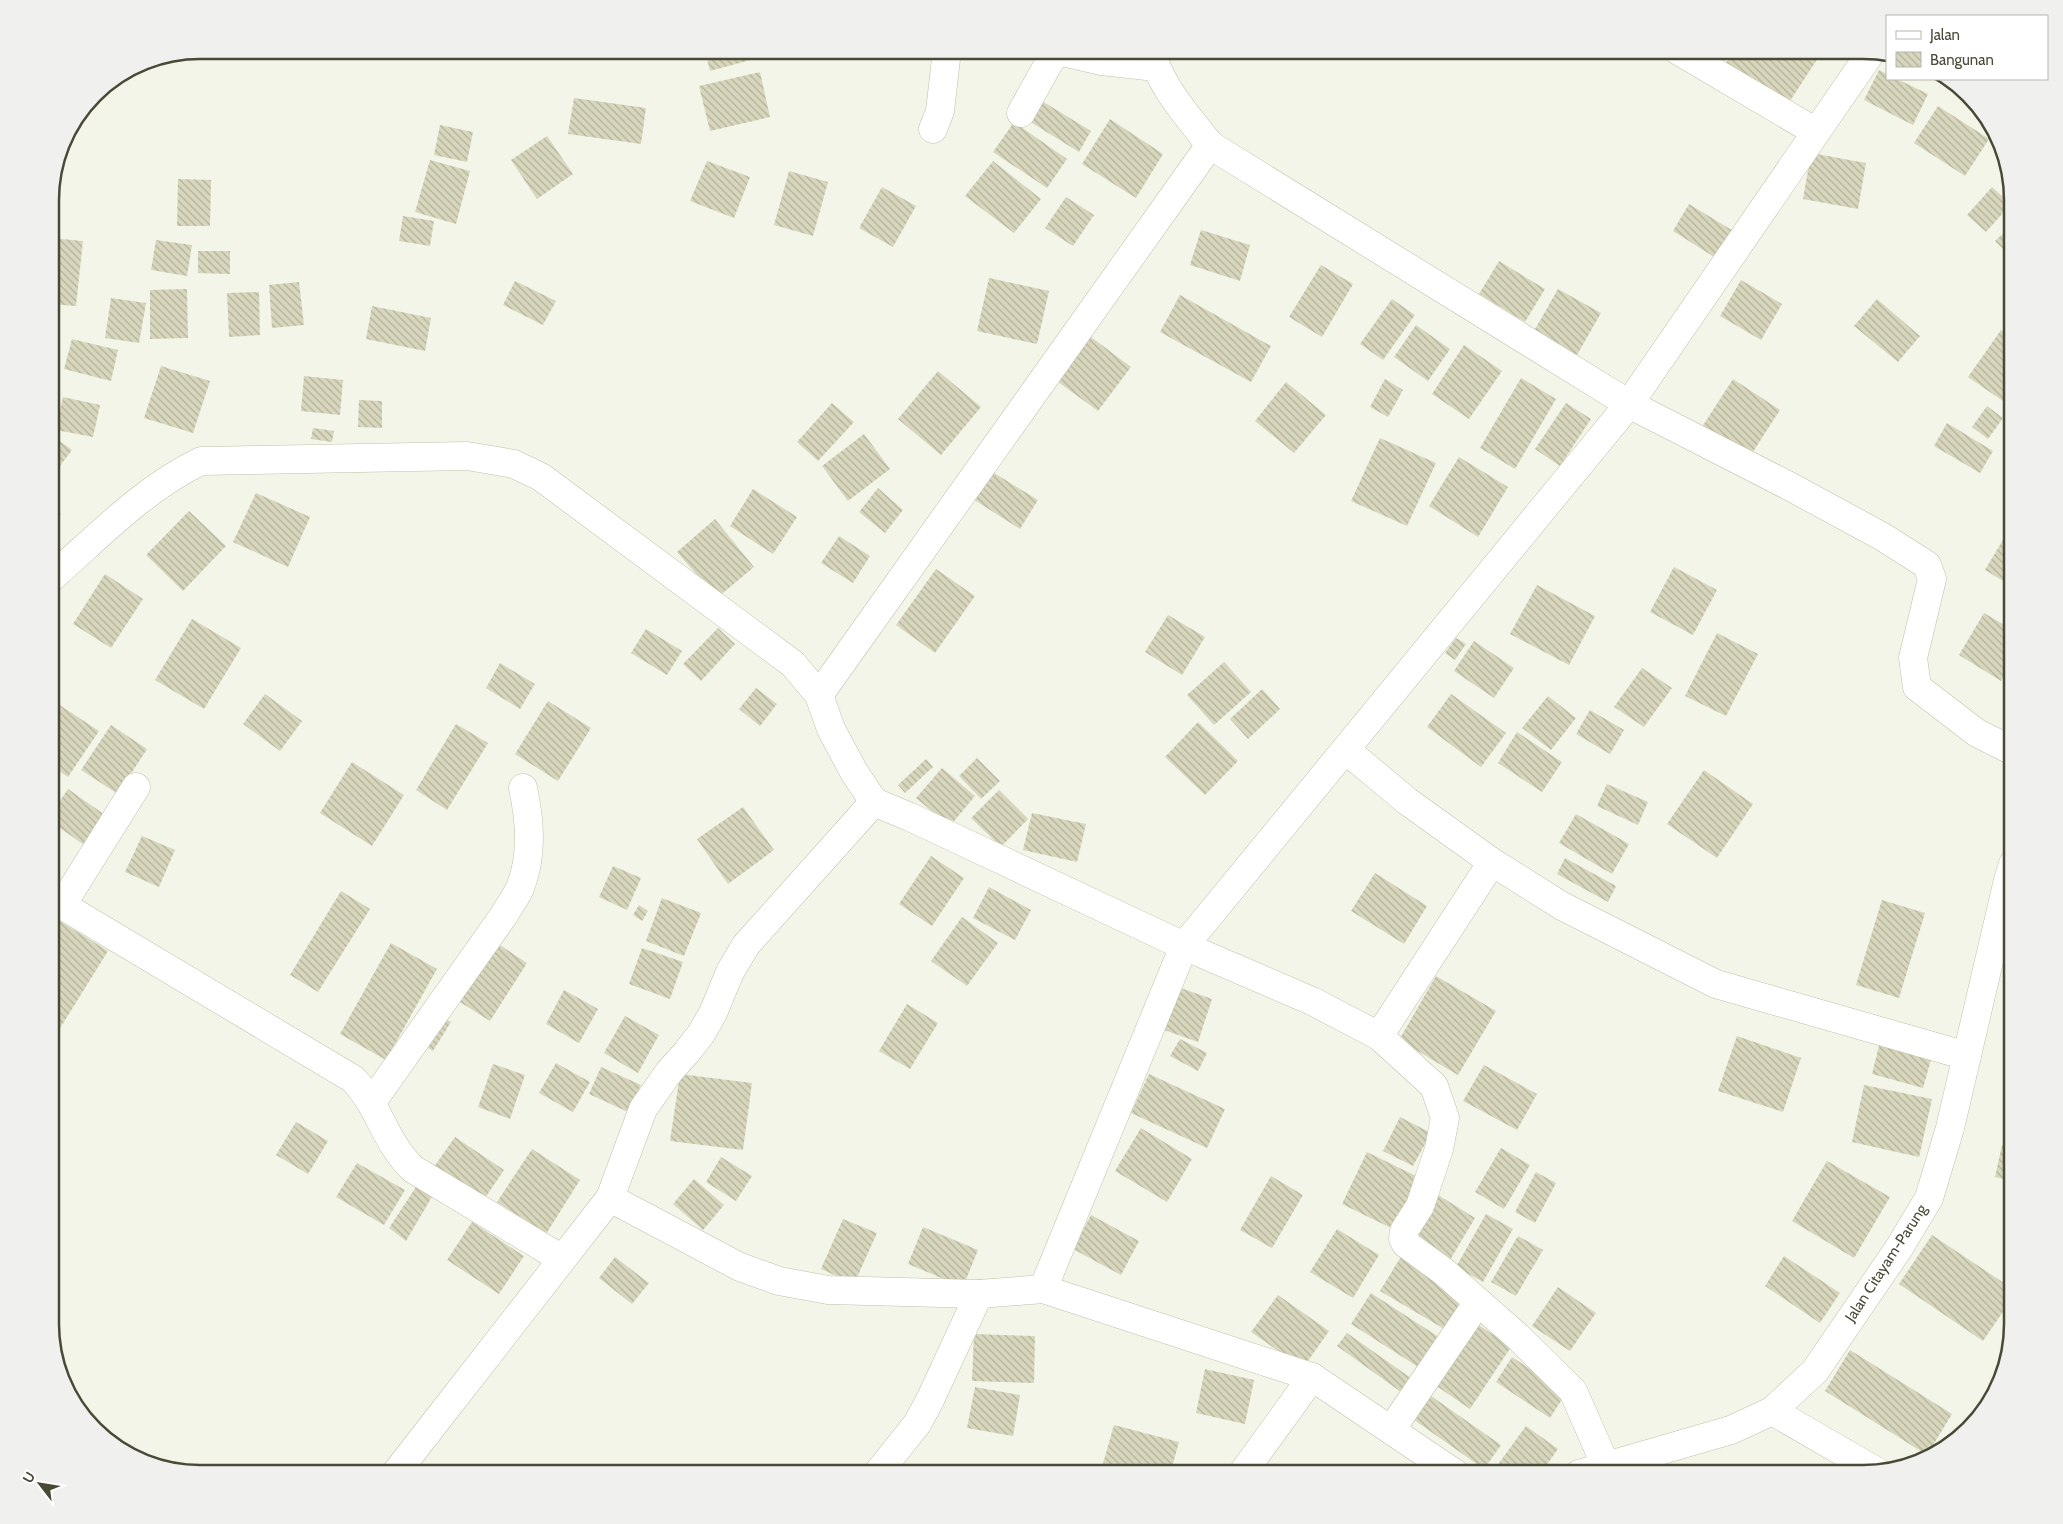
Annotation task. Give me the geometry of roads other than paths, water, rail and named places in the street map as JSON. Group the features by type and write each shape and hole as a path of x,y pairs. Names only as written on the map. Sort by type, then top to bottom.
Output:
{"street":[{"path":"933,129 940,111 946,59"},
{"path":"1021,113 1052,59"},
{"path":"1093,59 1102,61 1154,59 1164,83 1210,146 1628,404 1791,487 1883,537 1927,564 1932,579 1913,658 1916,687 1977,733 2004,746"},
{"path":"1692,59 1816,132"},
{"path":"1043,1289 1184,946 1628,404 1866,59"},
{"path":"819,695 1210,146"},
{"path":"59,571 150,491 182,470 201,461 467,456 514,464 542,477 793,664 819,695 831,729 854,772 874,802 919,821 1184,946 1312,1001 1379,1036 1434,1086 1446,1118 1439,1149 1420,1206 1404,1231 1403,1239 1406,1244 1444,1271 1518,1336 1573,1391 1606,1465"},
{"path":"1346,750 1407,801 1492,862 1562,906 1716,984 1967,1056"},
{"path":"59,898 136,787"},
{"path":"372,1102 504,915 520,888 529,853 529,817 523,788"},
{"path":"402,1465 610,1198 643,1109 668,1072 701,1034 713,1013 734,965 746,945 874,802"},
{"path":"1379,1036 1492,862"},
{"name":"Jalan Citayam-Parung","path":"1609,1465 1731,1430 1772,1411 1815,1370 1899,1248 1929,1198 1950,1128 2004,897"},
{"path":"59,904 353,1079 372,1102 394,1148 413,1169 562,1259"},
{"path":"610,1198 740,1267 779,1281 828,1290 979,1294 1043,1289 1312,1377 1443,1465"},
{"path":"884,1465 917,1424 979,1294"},
{"path":"1391,1430 1478,1302"},
{"path":"1248,1465 1312,1377"},
{"path":"1772,1411 1866,1465"}]}
